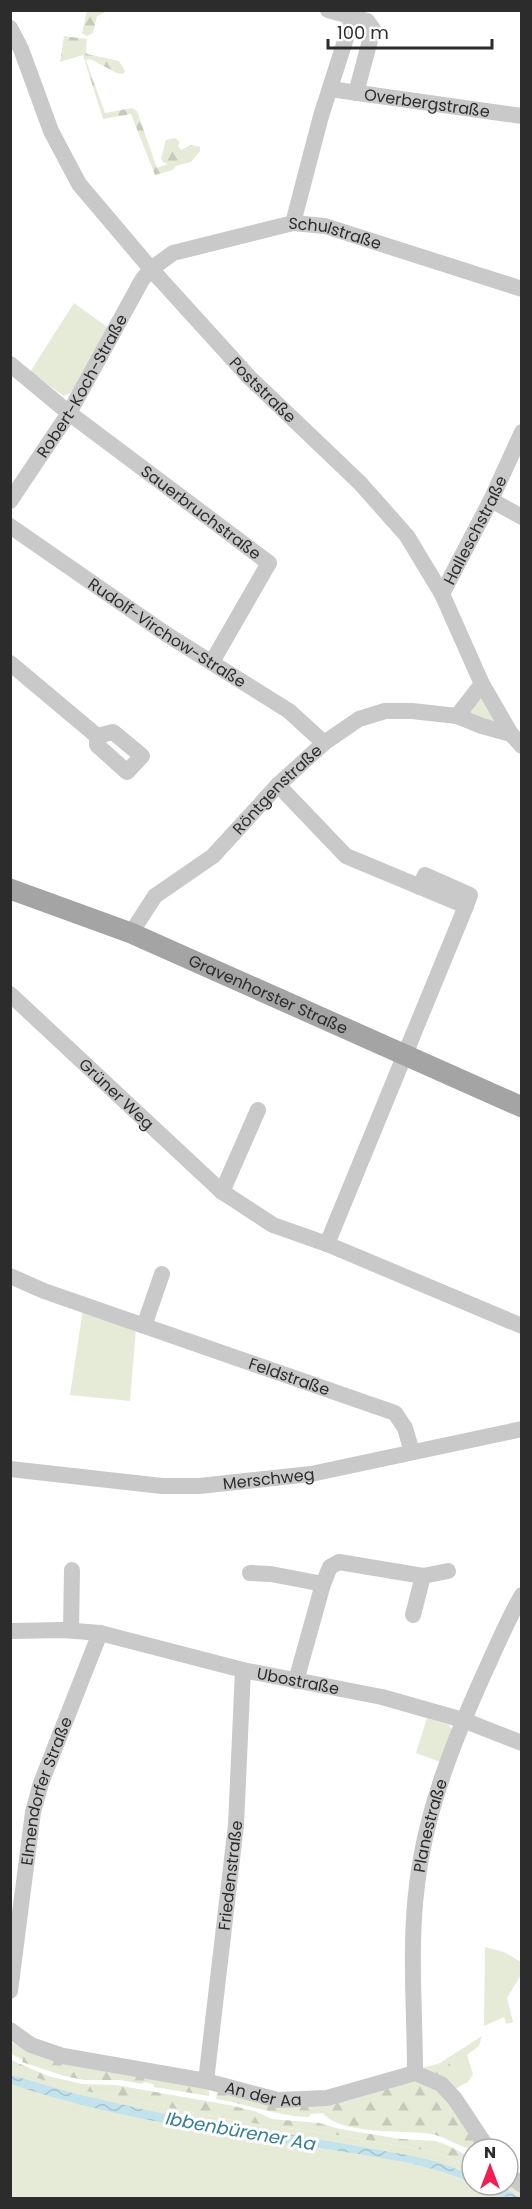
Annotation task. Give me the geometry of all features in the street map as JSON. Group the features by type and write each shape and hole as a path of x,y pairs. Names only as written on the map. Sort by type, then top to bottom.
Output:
{"main road":[{"name":"Gravenhorster Straße","path":"10,889 131,933 522,1107"}],"street":[{"path":"328,10 354,14 367,21 373,29 356,93"},
{"path":"293,223 321,116 354,14"},
{"name":"Poststraße","path":"10,28 21,49 51,131 79,184 151,269 249,377 360,483 407,536 442,594 482,684 516,740"},
{"name":"Overbergstraße","path":"330,89 522,116"},
{"name":"Schulstraße","path":"151,269 172,254 293,223 331,227 522,289"},
{"name":"Robert-Koch-Straße","path":"10,501 69,413 142,280 151,269"},
{"path":"10,364 69,413"},
{"name":"Sauerbruchstraße","path":"69,413 269,563 212,662"},
{"name":"Halleschstraße","path":"442,594 491,500 522,432"},
{"path":"491,500 522,517"},
{"name":"Rudolf-Virchow-Straße","path":"10,526 166,634 289,711 324,743"},
{"path":"10,663 97,736"},
{"path":"457,716 482,684"},
{"name":"Röntgenstraße","path":"131,933 155,896 213,856 278,785 324,743 359,719 385,711 412,711 457,716 516,740"},
{"path":"278,785 346,856 466,906 327,1244"},
{"name":"Grüner Weg","path":"10,994 222,1192 273,1225 327,1244 522,1326"},
{"path":"222,1192 258,1110"},
{"path":"144,1326 162,1274"},
{"name":"Feldstraße","path":"10,1276 44,1291 395,1413 405,1428 412,1452"},
{"name":"Merschweg","path":"10,1469 162,1486 199,1486 311,1474 522,1429"},
{"path":"296,1681 323,1584 330,1567 339,1562 423,1576 448,1571"},
{"path":"71,1630 72,1570"},
{"path":"250,1573 271,1574 323,1584"},
{"path":"413,1615 423,1576"},
{"name":"Planestraße","path":"415,2073 414,1921 417,1885 440,1784 463,1720 522,1594"},
{"name":"Ubostraße","path":"10,1631 71,1630 100,1633 243,1670 382,1697 463,1720 522,1743"},
{"name":"Elmendorfer Straße","path":"10,1990 33,1812 38,1792 100,1633"},
{"name":"Friedenstraße","path":"206,2080 236,1825 243,1670"},
{"name":"An der Aa","path":"10,2030 31,2045 63,2056 206,2080 278,2100 327,2098 415,2073"},
{"path":"415,2073 441,2084 455,2099 480,2137"}],"green space":[{"path":"87,11 104,11 104,13 97,16 93,33 87,36 82,33"},
{"path":"64,36 87,39 87,54 119,61 125,71 123,74 90,59 86,60 105,113 132,108 137,111 157,168 168,164 161,158 166,140 175,138 180,142 178,146 181,150 191,145 200,147 200,151 191,162 155,175 131,114 103,119 83,55 60,62"},
{"path":"74,303 110,329 72,392 64,396 30,372"},
{"path":"482,698 497,719 489,723 470,715 469,710"},
{"path":"83,1309 136,1328 130,1401 70,1395"},
{"path":"427,1718 449,1725 452,1729 440,1762 416,1753"},
{"path":"485,1947 504,1952 521,1962 521,1975 507,1998 513,2022 506,2024 504,2017 484,2026"},
{"path":"482,2036 479,2046 467,2055 473,2074 468,2082 449,2080 419,2069 440,2063"},
{"path":"11,2042 31,2050 209,2089 209,2096 154,2087 153,2084 144,2082 142,2084 120,2080 84,2080 64,2076 22,2062 23,2060 11,2054"},
{"path":"11,2060 48,2076 82,2084 116,2085 229,2105 254,2111 272,2119 319,2123 340,2129 401,2139 436,2141 460,2152 460,2162 434,2152 232,2120 60,2086 11,2069"},
{"path":"442,2063 450,2064 462,2082 468,2082 453,2090 434,2075"},
{"path":"11,2069 61,2086 232,2120 434,2152 460,2162 460,2197 520,2197 520,2192 522,2193 521,2198 11,2198"},
{"path":"411,2080 440,2091 474,2137 460,2137 460,2145 431,2134 373,2130 343,2125 331,2120 323,2113 311,2114 309,2117 297,2116 216,2099 217,2092 277,2104"}],"water":[{"name":"Ibbenbürener Aa","path":"11,2075 76,2094 169,2115 175,2114 413,2156 460,2170 460,2178 410,2163 158,2122 59,2099 11,2084"}]}
